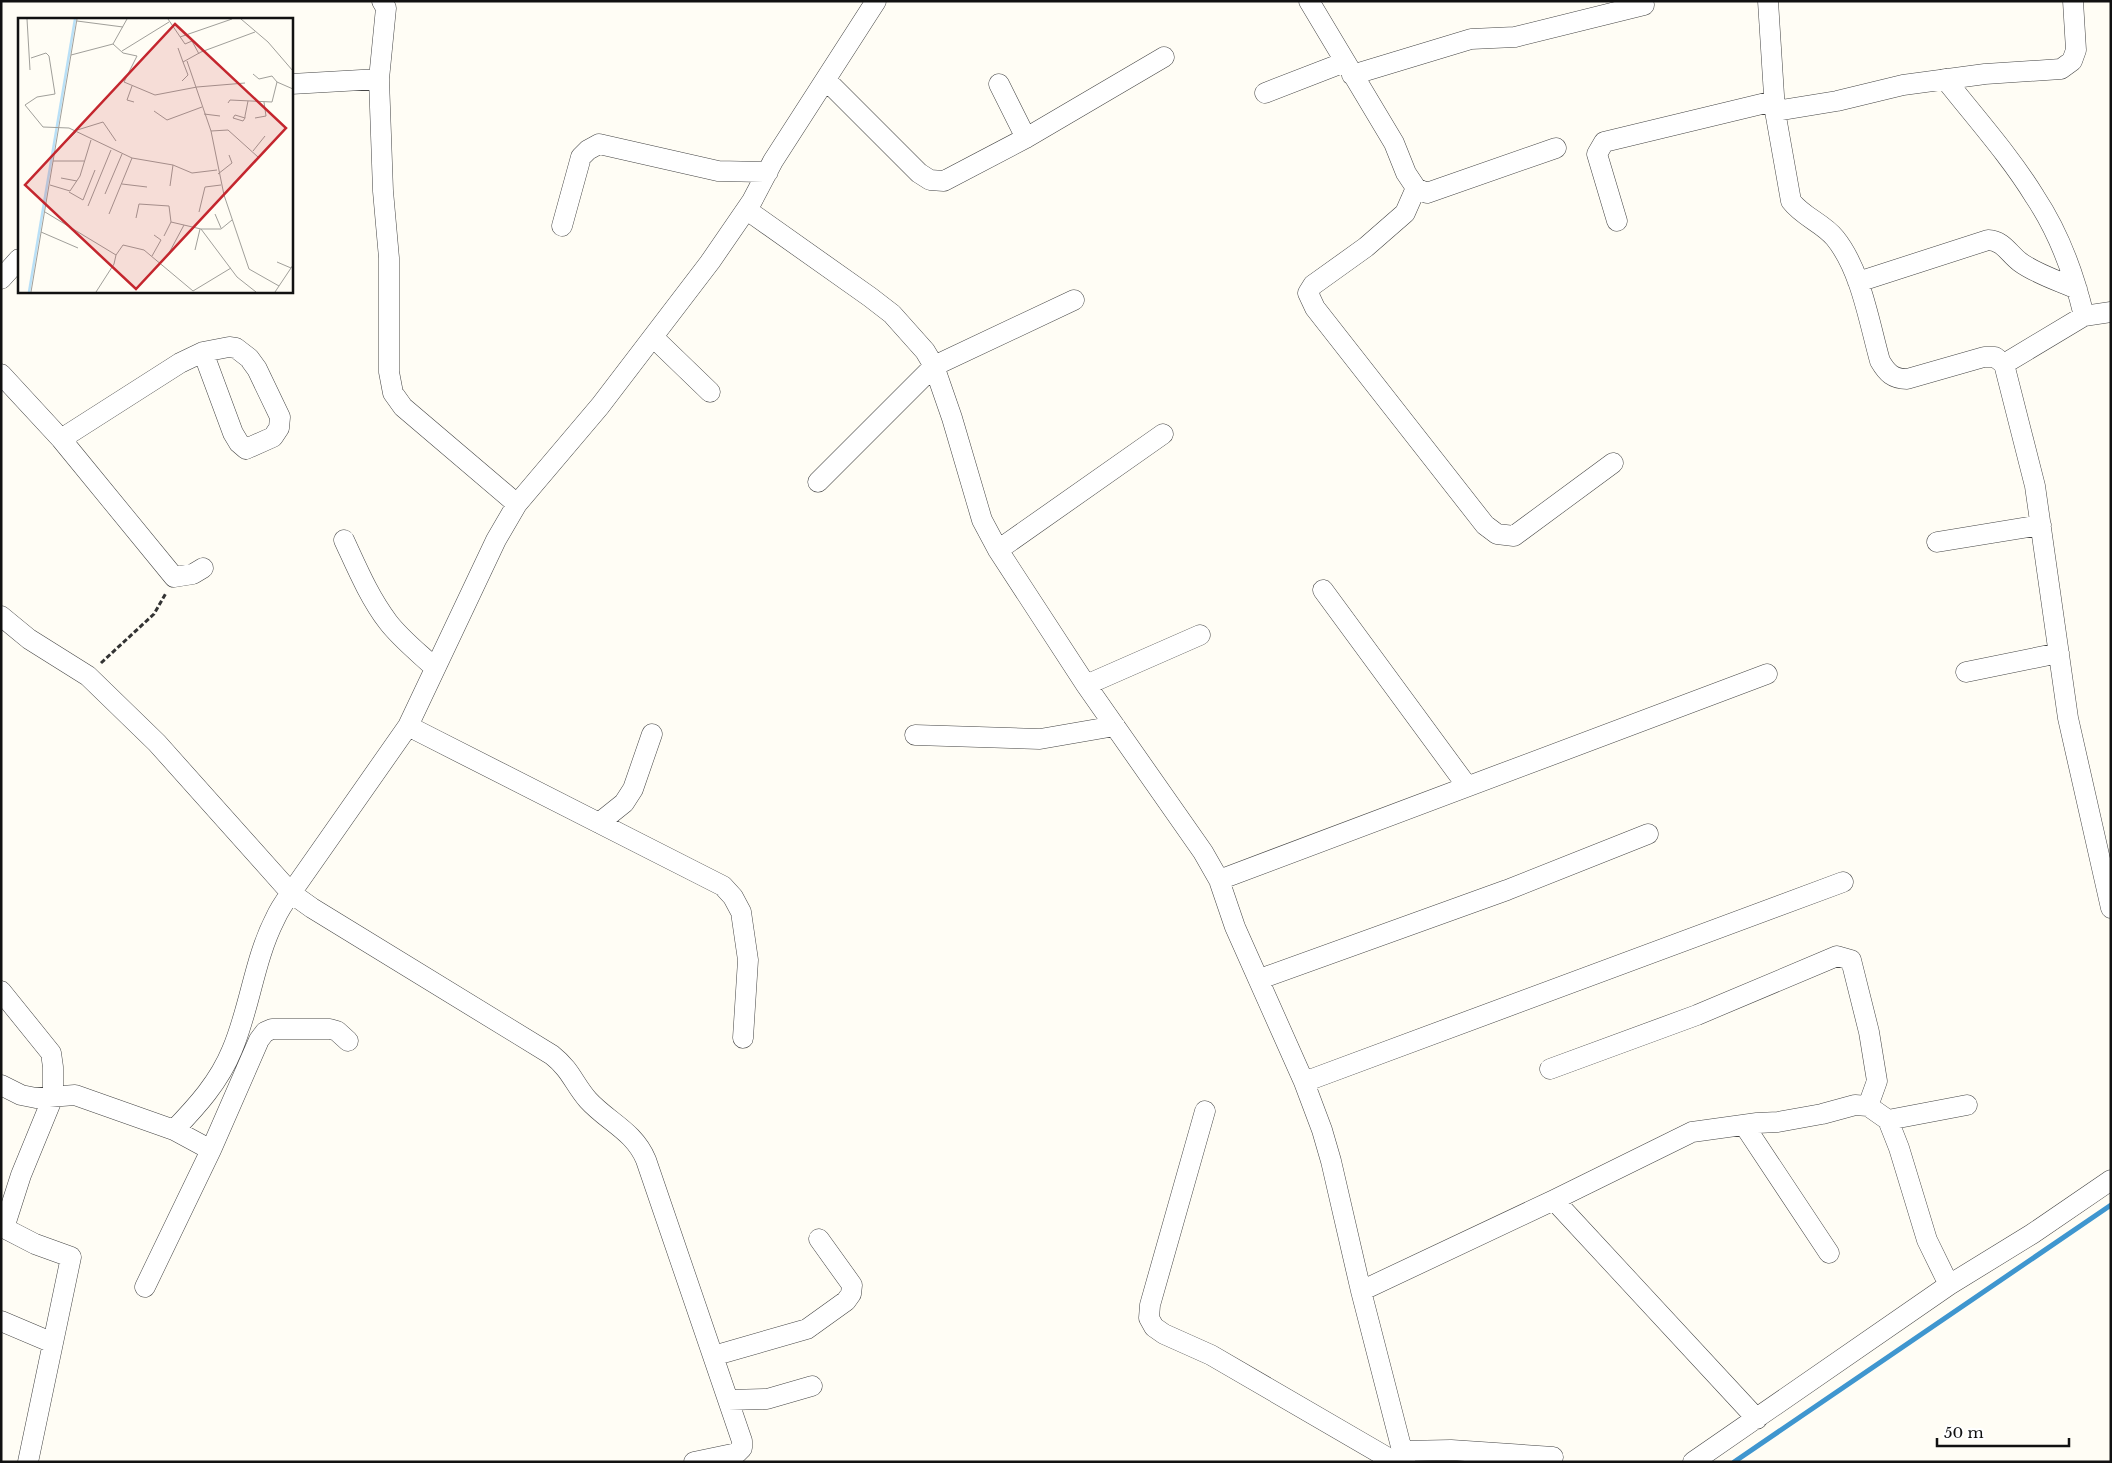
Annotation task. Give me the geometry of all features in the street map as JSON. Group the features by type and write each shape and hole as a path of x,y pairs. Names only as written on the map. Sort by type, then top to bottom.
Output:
{"street":[{"path":"382,1 386,8 379,79 383,191 389,258 389,372 393,393 403,407 517,504"},
{"path":"174,1130 203,1100 233,1050 274,919 408,726 496,540 517,504 600,406 746,210 876,1"},
{"path":"1309,1 1394,143 1406,173 1416,188 1427,193 1556,148"},
{"path":"1768,1 1775,106 1790,201 1799,211 1834,236 1845,251 1858,282 1880,362 1891,376 1906,378 1984,357 1995,357 2004,364 2035,486 2068,718 2111,908"},
{"path":"1617,221 1597,154 1604,142 1775,106 1837,101 1903,85 1945,79 2061,69 2072,61 2076,50 2073,1"},
{"path":"1265,93 1348,68 1471,39 1515,37 1644,5"},
{"path":"826,80 919,173 930,180 944,181 1026,138 1164,57"},
{"path":"292,84 379,79"},
{"path":"1945,79 2035,197 2065,255 2084,316"},
{"path":"999,84 1026,138"},
{"path":"562,226 581,157 588,150 599,144 718,171 768,172"},
{"path":"1416,188 1405,212 1366,247 1313,285 1308,293 1315,308 1485,525 1497,534 1514,536 1613,463"},
{"path":"746,210 878,302 892,314 925,351 934,366 952,418 982,520 998,550 1086,685 1203,852 1219,880 1235,927 1260,979 1304,1082 1331,1161 1401,1458"},
{"path":"1858,282 1988,240 2001,242 2020,262 2077,289"},
{"path":"1,279 18,260"},
{"path":"818,482 934,366 1074,300"},
{"path":"2004,364 2084,316 2111,312"},
{"path":"653,337 710,392"},
{"path":"61,439 172,369 203,352 229,347 236,348 249,358 257,369 280,418 279,428 273,436 258,445 246,449 239,443 233,433 203,352"},
{"path":"1,374 61,439 174,577 193,574 204,568"},
{"path":"998,550 1163,434"},
{"path":"1937,542 2041,525"},
{"path":"344,540 369,593 387,621 400,637 435,668"},
{"path":"1323,590 1468,786"},
{"path":"1,616 29,639 88,676 157,744 291,892 312,908 552,1055 566,1066 587,1099 604,1116 632,1136 641,1148 646,1160 742,1441 742,1448 737,1454 694,1462"},
{"path":"1086,685 1200,635"},
{"path":"1966,672 2060,653"},
{"path":"1219,880 1767,674"},
{"path":"408,726 723,886 742,912 748,960 743,1038"},
{"path":"915,735 1040,739 1115,726"},
{"path":"599,823 624,803 633,789 652,734"},
{"path":"1260,979 1508,890 1648,834"},
{"path":"1304,1082 1843,882"},
{"path":"1550,1069 1697,1015 1837,956 1851,960 1868,1032 1877,1081 1868,1106"},
{"path":"1,991 51,1053 53,1097 21,1175 2,1231 71,1257 28,1462"},
{"path":"146,1286 211,1150 259,1040 265,1032 272,1029 330,1029 337,1031 348,1041"},
{"path":"1,1085 36,1098 76,1095 174,1130 211,1150"},
{"path":"1361,1291 1554,1200 1692,1132 1778,1122 1822,1114 1855,1105 1868,1106 1888,1120 1899,1148 1927,1240 1949,1285"},
{"path":"1888,1120 1966,1105"},
{"path":"1205,1111 1150,1305 1149,1318 1154,1327 1164,1334 1211,1355 1401,1458 1451,1450 1553,1457"},
{"path":"1744,1125 1828,1253"},
{"path":"1693,1462 1949,1285 2032,1234 2111,1180"},
{"path":"1554,1200 1757,1419"},
{"path":"713,1356 806,1329 846,1301 851,1294 852,1285 819,1239"},
{"path":"1,1321 53,1343"},
{"path":"728,1400 767,1399 812,1386"}],"path":[{"path":"88,676 154,614 165,598 174,577"}],"waterway":[{"path":"1734,1462 2111,1205"}]}
